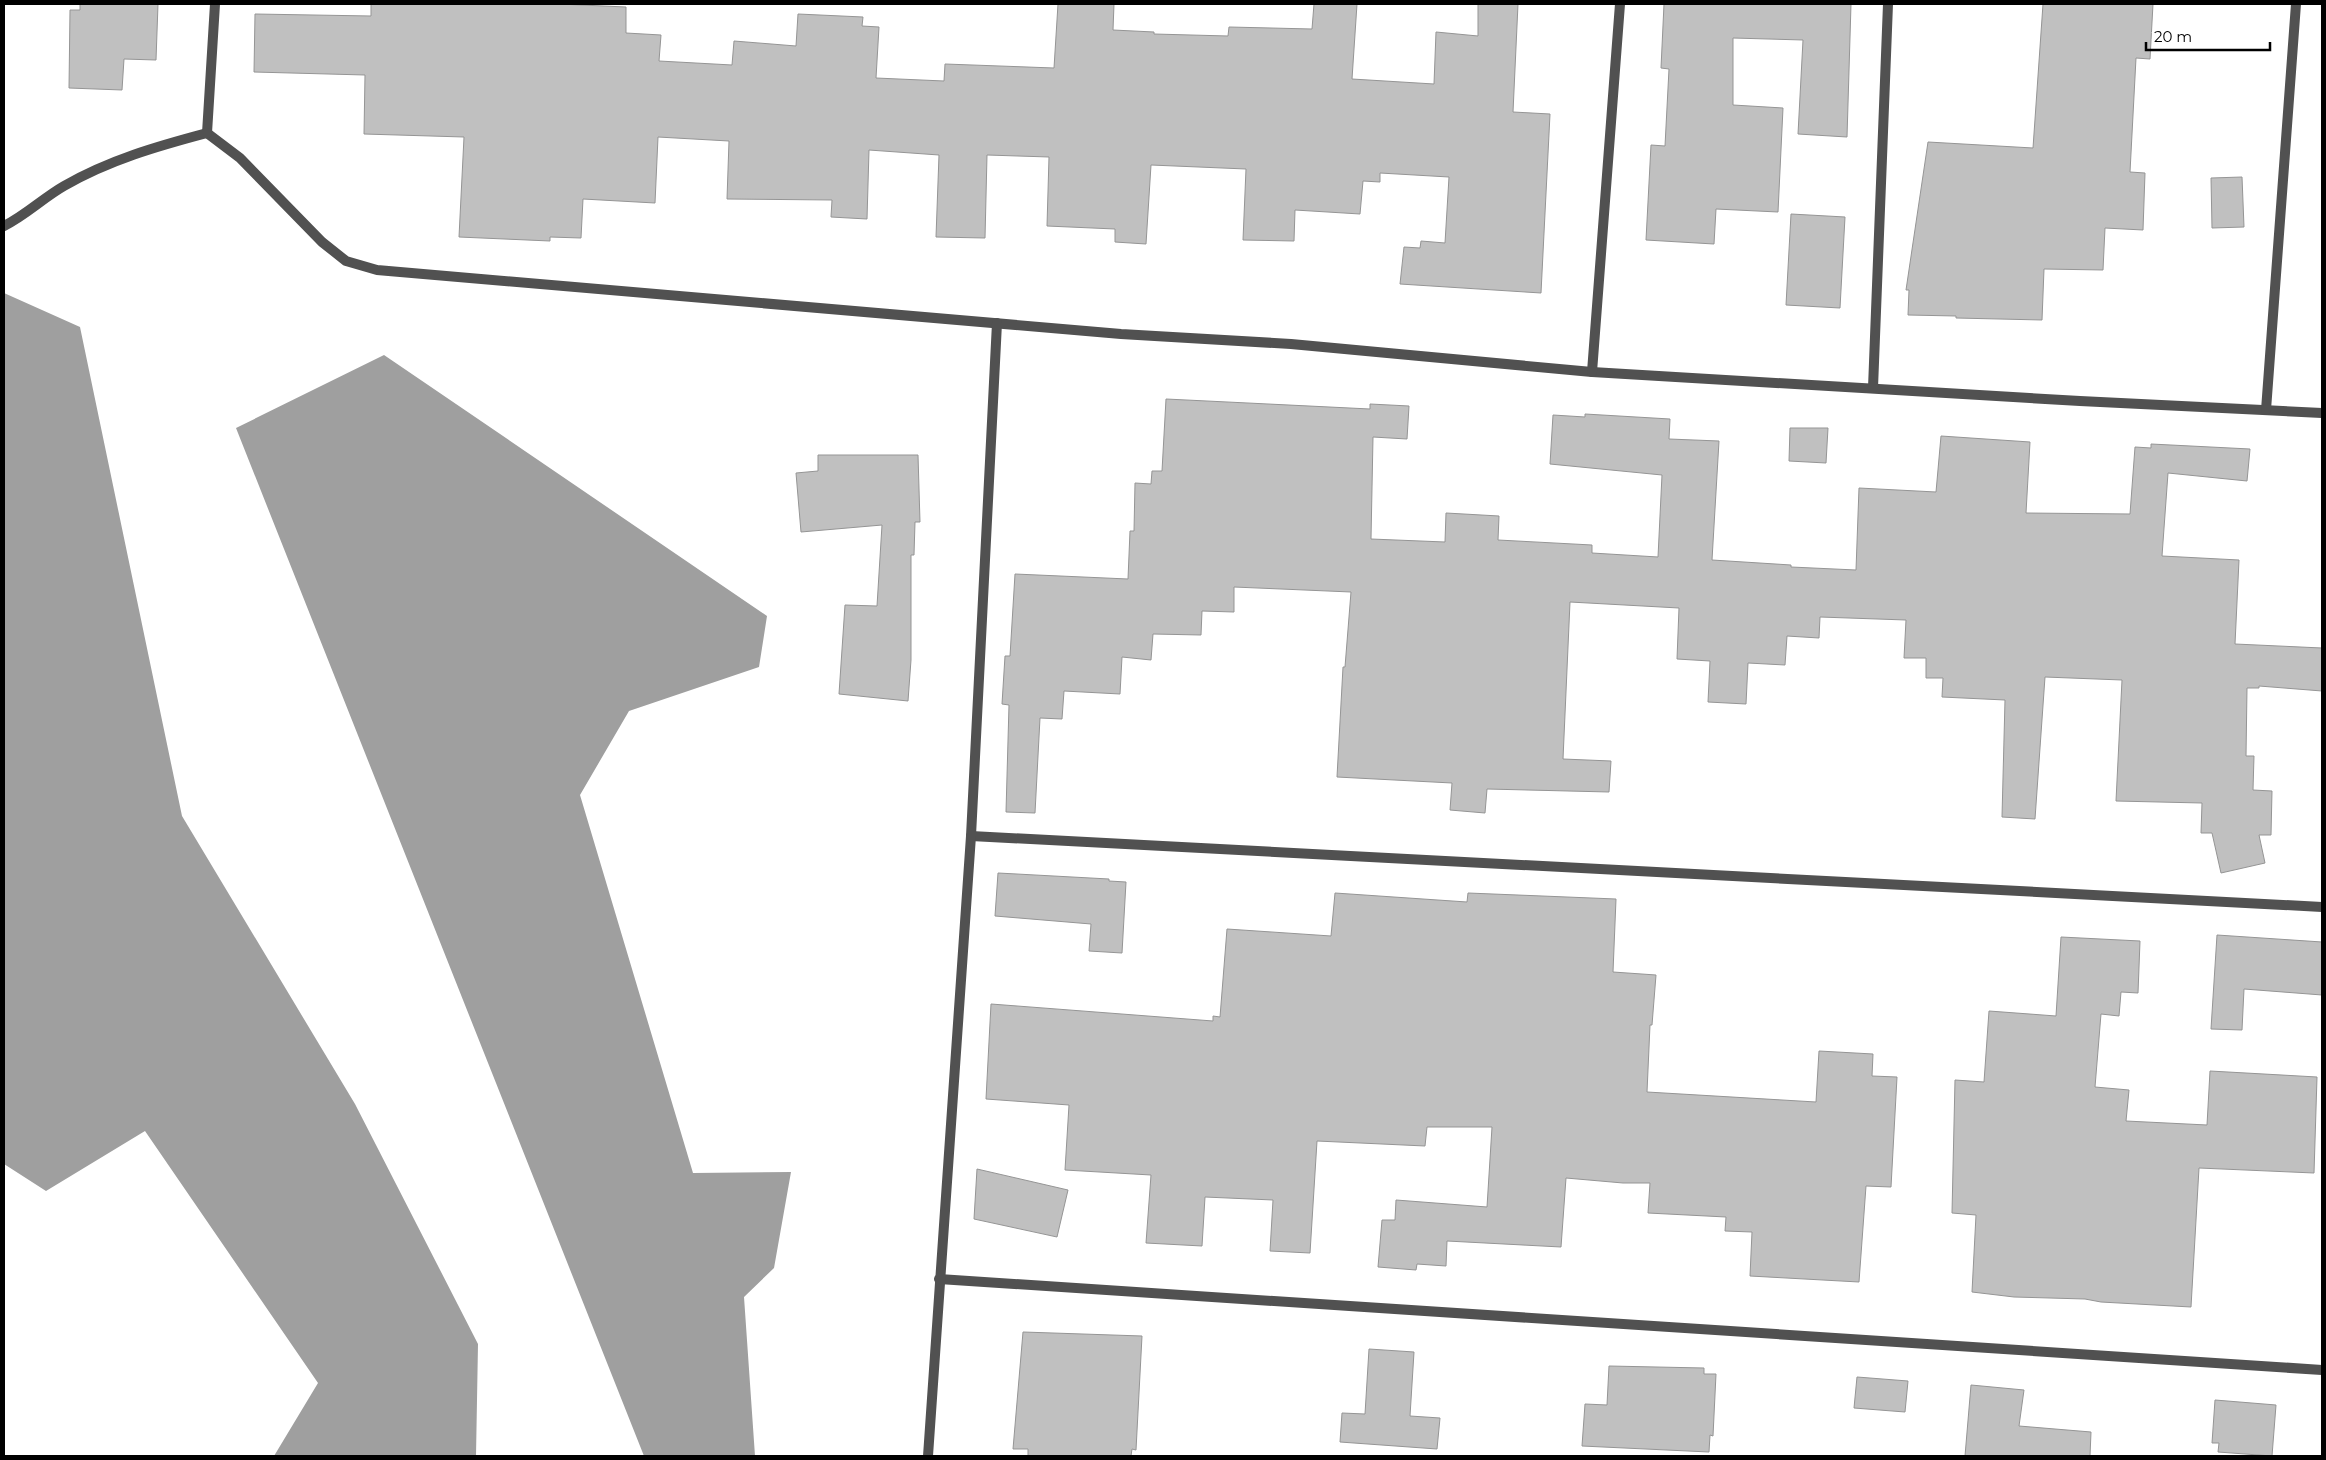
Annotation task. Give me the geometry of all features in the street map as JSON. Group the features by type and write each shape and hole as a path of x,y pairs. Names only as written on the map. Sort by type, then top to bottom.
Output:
{"street":[{"path":"208,133 215,4"},
{"path":"1592,372 1620,4"},
{"path":"1873,388 1888,4"},
{"path":"2266,410 2296,4"},
{"path":"4,226 16,220 64,186 140,151 208,133"},
{"path":"208,133 240,158 322,242 346,261 377,270 1121,334 1291,344 1592,372 2322,413"},
{"path":"928,1456 971,836 997,323"},
{"path":"971,836 2322,907"},
{"path":"940,1279 2322,1370"}],"shaded area":[{"path":"4,293 80,327 182,816 355,1104 478,1344 476,1456 274,1456 318,1383 145,1131 46,1191 4,1164"},
{"path":"384,355 767,616 759,667 629,711 580,795 693,1173 791,1172 774,1268 744,1297 755,1456 644,1456 236,428"}],"building":[{"path":"80,4 158,4 156,60 124,59 122,90 69,88 70,10 80,10"},
{"path":"371,4 559,4 626,7 626,33 661,35 659,61 732,65 734,41 796,46 798,14 863,17 862,26 879,27 876,78 944,81 945,64 1054,68 1058,4 1114,4 1113,30 1154,32 1154,34 1228,36 1229,27 1312,29 1314,4 1357,4 1352,79 1434,84 1436,32 1478,36 1478,4 1518,4 1513,112 1550,114 1541,293 1400,284 1404,247 1420,248 1421,241 1445,243 1449,177 1380,173 1380,182 1363,181 1360,214 1295,210 1294,241 1243,240 1246,169 1151,165 1146,244 1115,242 1115,229 1047,226 1049,157 987,155 985,238 936,237 939,155 869,150 867,219 831,217 832,200 727,199 729,141 658,137 655,203 583,199 581,238 550,237 550,241 459,237 464,137 364,134 365,75 254,72 255,14 371,16"},
{"path":"1664,4 1851,4 1847,137 1798,134 1803,40 1733,38 1733,105 1783,108 1778,212 1716,209 1714,244 1646,240 1651,145 1665,146 1669,69 1661,68"},
{"path":"2043,4 2153,4 2150,59 2136,58 2130,172 2145,173 2143,230 2105,228 2103,270 2044,269 2042,320 1908,315 1909,290 1906,290 1928,142 2033,148"},
{"path":"2242,177 2244,227 2212,228 2211,178"},
{"path":"1791,214 1845,217 1840,308 1786,305"},
{"path":"1166,399 1370,409 1370,404 1409,406 1407,439 1373,437 1371,539 1445,542 1446,513 1499,516 1498,540 1592,545 1592,553 1658,557 1662,475 1550,464 1553,415 1585,417 1585,414 1670,419 1669,439 1719,441 1712,560 1791,565 1791,567 1856,570 1859,488 1936,492 1941,436 2030,442 2026,513 2130,514 2135,447 2151,448 2151,444 2250,449 2247,481 2168,473 2162,556 2239,560 2235,644 2322,648 2322,691 2259,686 2259,688 2247,688 2246,756 2254,756 2253,790 2272,791 2271,835 2259,835 2265,863 2221,873 2212,833 2201,833 2202,803 2116,801 2122,680 2045,677 2035,819 2002,817 2005,700 1942,697 1943,678 1926,678 1926,658 1904,658 1906,620 1820,617 1819,638 1787,636 1785,665 1748,663 1746,704 1708,702 1710,661 1677,659 1679,608 1570,602 1563,759 1611,761 1609,792 1487,789 1485,813 1450,810 1452,783 1337,777 1343,667 1345,667 1351,592 1234,587 1234,612 1202,611 1201,635 1153,634 1151,660 1122,657 1120,694 1064,691 1062,719 1040,718 1035,813 1006,812 1009,705 1002,704 1005,656 1010,656 1015,574 1128,579 1130,531 1134,531 1135,483 1151,484 1152,471 1162,471"},
{"path":"1790,428 1828,428 1826,463 1789,461"},
{"path":"818,455 918,455 920,522 915,522 914,555 911,555 911,660 908,701 839,694 845,605 877,606 882,525 801,532 796,473 818,471"},
{"path":"998,873 1109,879 1109,881 1126,882 1122,953 1089,951 1091,924 995,916"},
{"path":"1335,893 1467,902 1468,893 1616,899 1613,972 1656,975 1652,1025 1650,1025 1647,1092 1816,1102 1819,1051 1873,1054 1872,1076 1897,1077 1891,1187 1866,1186 1859,1282 1750,1276 1752,1232 1725,1231 1726,1217 1648,1213 1650,1183 1623,1183 1566,1178 1561,1247 1447,1241 1446,1266 1417,1264 1416,1270 1378,1267 1382,1220 1395,1220 1396,1200 1487,1207 1492,1127 1427,1127 1425,1146 1317,1141 1310,1253 1270,1251 1273,1200 1205,1197 1202,1246 1146,1243 1151,1175 1065,1170 1069,1105 986,1099 991,1004 1213,1021 1213,1016 1220,1017 1227,929 1331,936"},
{"path":"2217,935 2322,942 2322,995 2244,989 2242,1030 2211,1029"},
{"path":"2061,937 2140,941 2138,993 2121,992 2119,1016 2101,1014 2095,1087 2129,1090 2126,1121 2207,1125 2210,1071 2317,1077 2314,1173 2199,1168 2191,1307 2101,1302 2085,1299 2014,1297 1972,1292 1976,1215 1952,1213 1955,1080 1984,1082 1989,1011 2056,1016"},
{"path":"977,1169 1068,1190 1057,1237 974,1219"},
{"path":"1023,1332 1142,1336 1136,1450 1132,1449 1131,1456 1028,1456 1028,1449 1013,1449"},
{"path":"1369,1349 1414,1352 1410,1416 1440,1418 1437,1449 1340,1442 1342,1413 1365,1414"},
{"path":"1609,1366 1704,1368 1704,1374 1716,1374 1713,1436 1710,1435 1709,1452 1582,1446 1585,1404 1607,1405"},
{"path":"1857,1377 1908,1381 1905,1412 1854,1408"},
{"path":"1971,1385 2024,1390 2019,1426 2091,1432 2090,1456 1965,1456"},
{"path":"2215,1400 2276,1405 2272,1456 2218,1452 2219,1443 2212,1443"}]}
